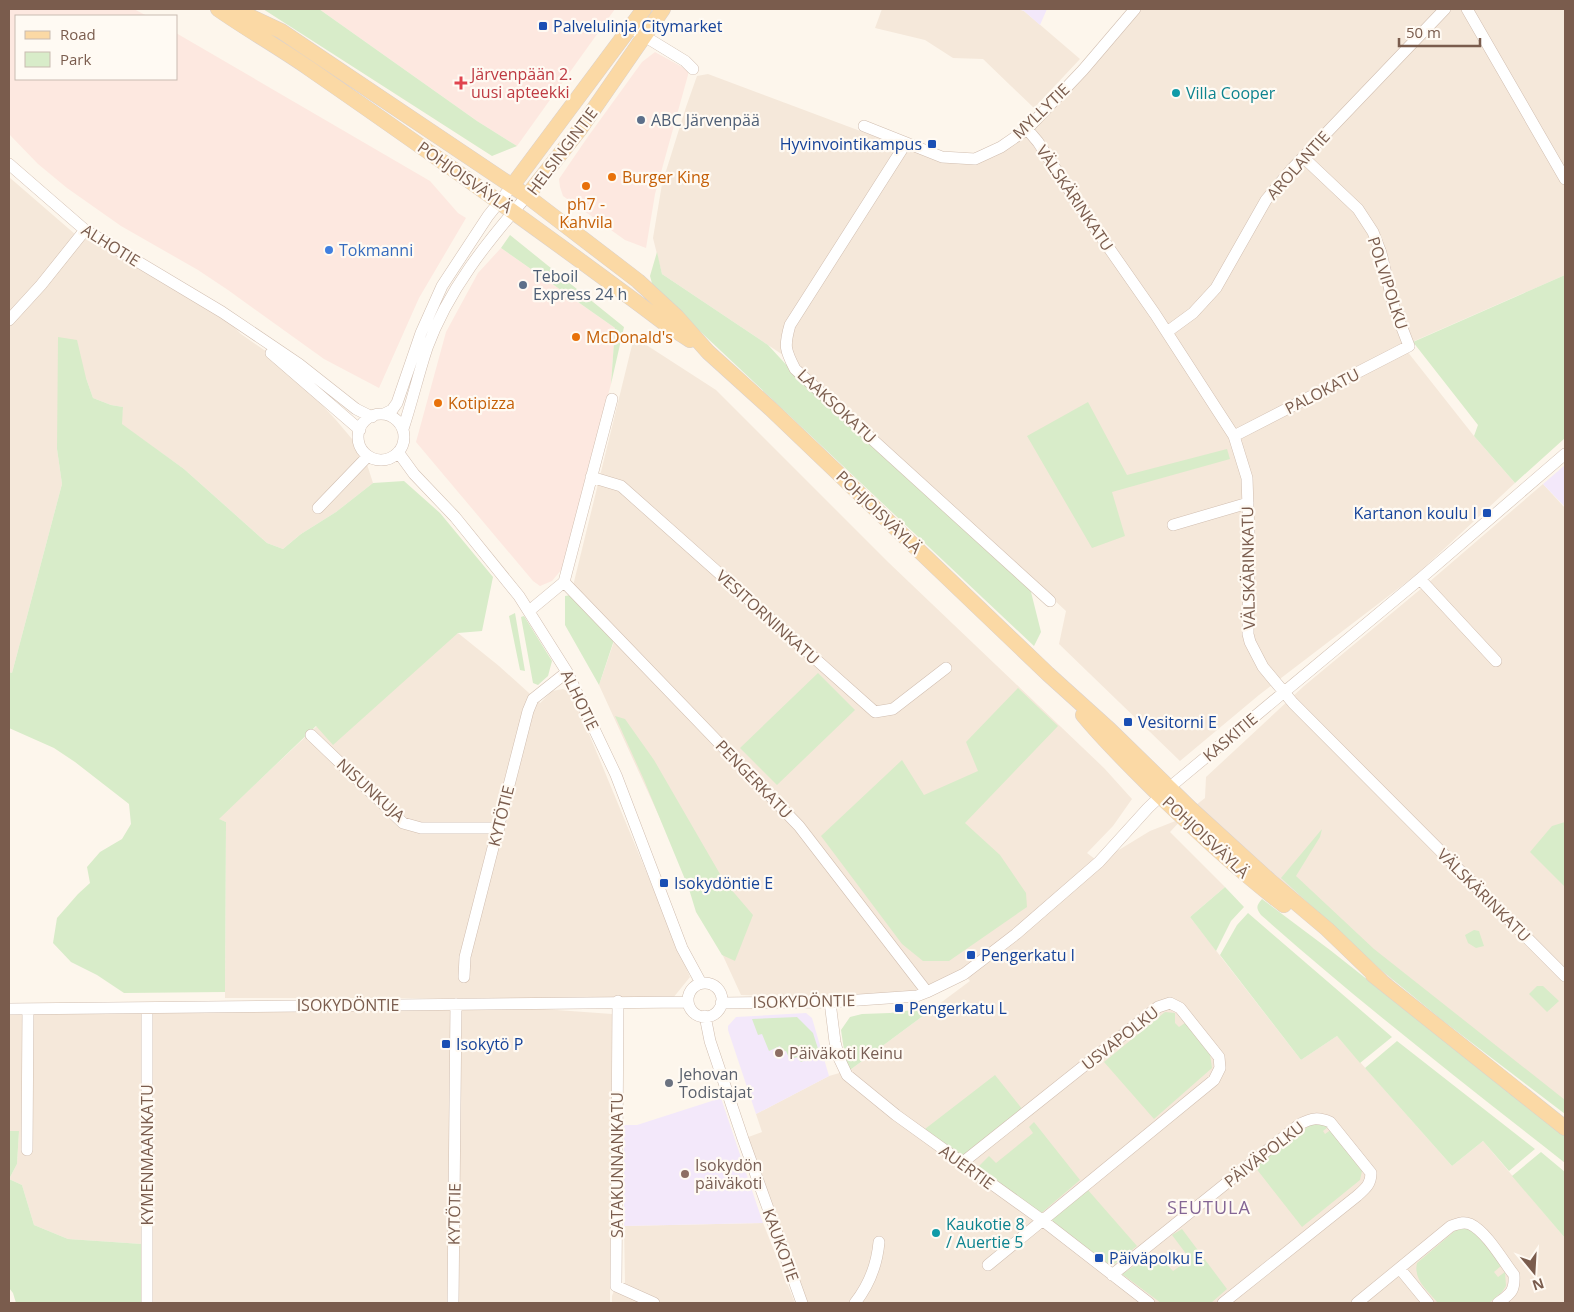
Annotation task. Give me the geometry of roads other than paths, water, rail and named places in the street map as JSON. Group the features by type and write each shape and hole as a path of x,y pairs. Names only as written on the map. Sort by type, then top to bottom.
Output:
{"main road":[{"name":"POHJOISVÄYLÄ","path":"218,9 301,63 500,201 667,325 708,352"},
{"name":"POHJOISVÄYLÄ","path":"234,9 281,31 527,196 638,281 677,317 708,352 771,409 1048,674 1166,792 1191,809 1269,880 1327,929 1381,981 1565,1127"},
{"name":"HELSINGINTIE","path":"527,196 580,129 644,9"},
{"name":"HELSINGINTIE","path":"512,186 585,87 633,28 663,9"}],"street":[{"name":"MYLLYTIE","path":"864,126 942,157 975,159 1001,147 1027,129 1083,70 1136,9"},
{"name":"AROLANTIE","path":"1167,332 1193,313 1216,288 1266,200 1303,157 1445,9"},
{"path":"1467,9 1565,179"},
{"path":"633,28 685,61 694,70"},
{"name":"VÄLSKÄRINKATU","path":"1027,129 1038,142 1167,332 1234,436 1247,478 1248,634 1253,650 1263,667 1283,692 1365,776 1565,976"},
{"name":"LAAKSOKATU","path":"906,143 790,325 786,339 786,353 795,369 1050,600"},
{"name":"POLVIPOLKU","path":"1303,157 1358,209 1373,232 1381,253 1394,307 1409,346"},
{"name":"ALHOTIE","path":"9,164 85,230 222,312 299,364 356,409 372,416"},
{"name":"HELSINGINTIE","path":"384,414 392,410 397,403 421,333 442,286 488,216 512,186"},
{"name":"HELSINGINTIE","path":"402,429 428,348 451,295 466,271 527,196"},
{"path":"9,320 41,285 85,230"},
{"name":"ALHOTIE","path":"222,312 360,430"},
{"name":"PALOKATU","path":"1234,436 1409,346"},
{"path":"529,611 564,582 612,399"},
{"path":"384,414 392,417 399,423 404,442 398,452 384,460 368,456 363,450 360,444 360,430 364,422 372,416 384,414"},
{"name":"ALHOTIE","path":"398,452 414,474 455,517 519,596 567,672 616,775 682,948 701,983"},
{"name":"KASKITIE","path":"887,999 916,996 964,974 1016,934 1098,862 1166,792 1565,454"},
{"path":"318,508 368,456"},
{"name":"VESITORNINKATU","path":"591,477 621,486 875,712 893,709 946,668"},
{"path":"1173,524 1248,503"},
{"path":"1420,578 1496,661"},
{"name":"PENGERKATU","path":"564,582 799,826 927,992"},
{"name":"KYTÖTIE","path":"464,977 465,957 531,705 533,700 567,672"},
{"name":"NISUNKUJA","path":"311,735 403,822 421,828 499,828"},
{"path":"701,983 707,983 716,987 721,994 721,1003 715,1013 705,1016 695,1014 688,1002 691,990 701,983"},
{"name":"ISOKYDÖNTIE","path":"721,1003 830,1002 887,999"},
{"name":"SATAKUNNANKATU","path":"618,1002 616,1286 654,1303"},
{"name":"ISOKYDÖNTIE","path":"9,1009 688,1002"},
{"name":"AUERTIE","path":"830,1002 835,1042 846,1075 896,1115 1042,1220 1148,1303"},
{"name":"USVAPOLKU","path":"962,1163 1158,1007 1170,1003 1180,1008 1220,1057 1220,1068 1214,1080 1042,1220"},
{"name":"KYTÖTIE","path":"453,1303 456,1004"},
{"name":"KYMENMAANKATU","path":"147,1303 148,1008"},
{"path":"27,1150 28,1009"},
{"name":"KAUKOTIE","path":"705,1016 710,1041 740,1131 802,1303"},
{"name":"PÄIVÄPOLKU","path":"1112,1274 1300,1124 1312,1118 1321,1118 1330,1122 1371,1173 1371,1181 1362,1192 1224,1303"},
{"path":"988,1265 1042,1220"},
{"path":"1357,1303 1451,1226 1461,1222 1469,1224 1481,1232 1514,1275 1515,1284 1512,1292 1498,1303"},
{"path":"855,1303 865,1290 877,1261 879,1242"},
{"path":"1400,1269 1428,1303"}],"place":[{"name":"Palvelulinja Citymarket","path":"543,26"},
{"name":"Järvenpään 2. uusi apteekki","path":"461,83"},
{"name":"Villa Cooper","path":"1176,93"},
{"name":"ABC Järvenpää","path":"641,120"},
{"name":"Hyvinvointikampus","path":"932,144"},
{"name":"Burger King","path":"612,177"},
{"name":"ph7 - Kahvila","path":"586,186"},
{"name":"Tokmanni","path":"329,250"},
{"name":"Teboil Express 24 h","path":"523,285"},
{"name":"McDonald's","path":"576,337"},
{"name":"Kotipizza","path":"438,403"},
{"name":"Kartanon koulu I","path":"1487,513"},
{"name":"Vesitorni E","path":"1128,722"},
{"name":"Isokydöntie E","path":"664,883"},
{"name":"Pengerkatu I","path":"971,955"},
{"name":"Pengerkatu L","path":"899,1008"},
{"name":"Isokytö P","path":"446,1044"},
{"name":"Päiväkoti Keinu","path":"779,1053"},
{"name":"Jehovan Todistajat","path":"669,1083"},
{"name":"Isokydön päiväkoti","path":"685,1174"},
{"name":"Kaukotie 8 / Auertie 5","path":"936,1233"},
{"name":"Päiväpolku E","path":"1099,1258"}],"district":[{"name":"SEUTULA","path":"1209,1207"}]}
